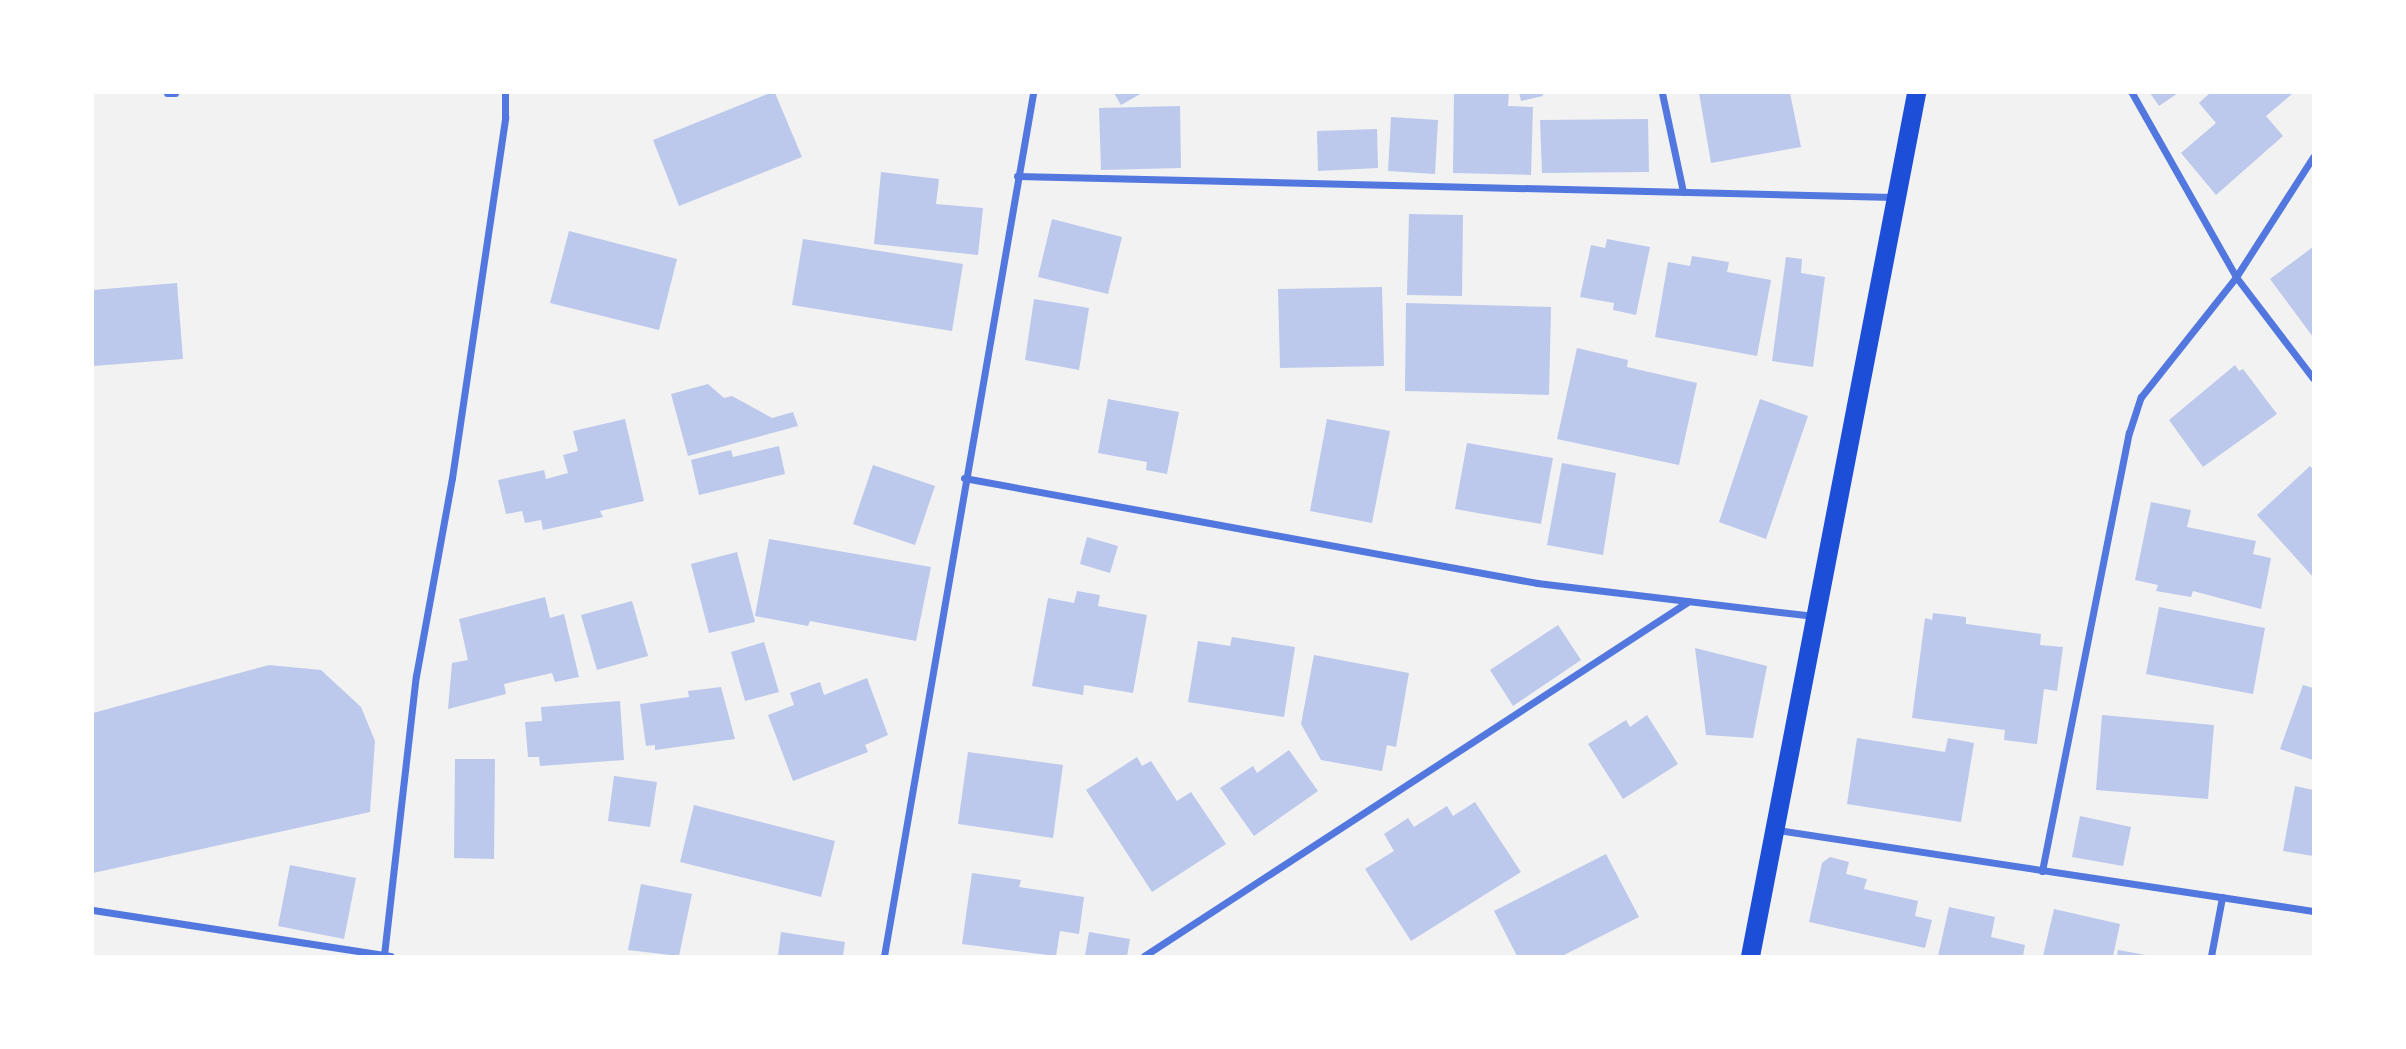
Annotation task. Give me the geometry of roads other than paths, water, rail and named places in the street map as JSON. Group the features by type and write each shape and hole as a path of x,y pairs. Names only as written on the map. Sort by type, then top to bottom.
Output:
{"highway":[{"path":"1750,956 1771,829 1916,93"}],"street":[{"path":"167,93 175,93"},
{"path":"93,911 387,955 416,676 453,478 505,117 505,93"},
{"path":"884,956 964,478 1033,93"},
{"path":"1662,93 1683,192"},
{"path":"2132,93 2236,277 2313,378"},
{"path":"2042,871 2129,433 2141,397 2236,277 2313,157"},
{"path":"1017,176 1894,197"},
{"path":"964,478 1537,583 1814,616"},
{"path":"1144,956 1690,600"},
{"path":"1771,829 2313,911"},
{"path":"2211,956 2222,897"}]}
